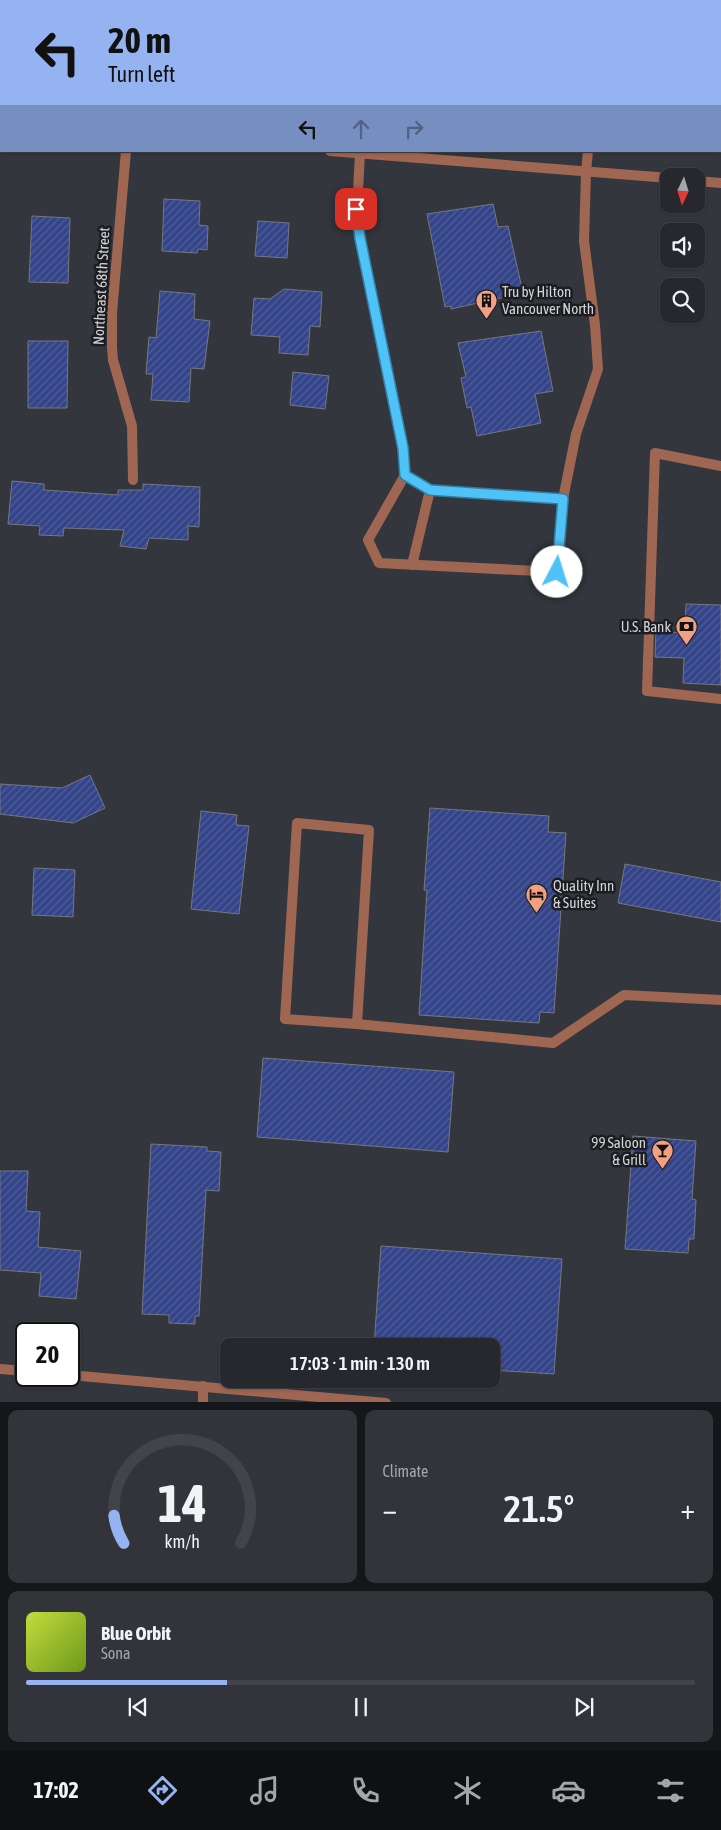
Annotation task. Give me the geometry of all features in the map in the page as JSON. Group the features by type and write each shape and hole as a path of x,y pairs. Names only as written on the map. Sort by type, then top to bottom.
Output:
{"street":[{"name":"Northeast 68th Street","path":"126,152 115,277 112,347 113,360 132,426 133,480"},
{"path":"340,152 660,177"},
{"path":"360,154 356,209 360,238 403,448 405,475 368,540 379,563 557,572 563,499 576,434 598,369 595,325 584,241 588,152"},
{"path":"705,182 721,183"},
{"path":"721,466 655,453 647,691 721,699"},
{"path":"405,475 430,490 563,499"},
{"path":"412,565 430,490"},
{"path":"357,1024 369,830 297,824 285,1019 553,1043 624,995 721,1000"},
{"path":"0,1368 15,1370"},
{"path":"80,1375 386,1402"},
{"path":"203,1386 203,1402"}],"building":[{"path":"164,199 200,201 199,225 208,226 207,250 198,249 197,253 162,251"},
{"path":"493,204 498,227 508,226 523,293 451,309 451,306 445,307 427,214"},
{"path":"32,216 70,218 68,283 29,282"},
{"path":"258,221 289,223 287,258 255,256"},
{"path":"284,289 322,292 320,327 310,326 308,355 279,353 280,337 251,335 254,298 270,299"},
{"path":"160,291 195,294 194,319 210,321 204,369 191,368 189,402 151,400 153,374 146,374 149,337 156,338"},
{"path":"541,331 553,391 535,394 541,423 477,436 471,407 467,408 461,378 466,377 458,343"},
{"path":"28,341 68,341 67,408 28,408"},
{"path":"293,372 329,376 325,409 290,405"},
{"path":"12,481 44,484 44,490 118,495 118,490 143,490 143,484 200,487 199,527 188,526 188,540 149,538 146,549 120,546 124,530 64,528 63,536 39,535 40,526 8,524"},
{"name":"U.S. Bank","path":"686,604 721,605 721,685 683,683 684,658 655,657 656,631 685,633"},
{"path":"90,775 105,808 73,823 0,814 0,784 62,788"},
{"name":"Quality Inn & Suites","path":"430,808 549,816 548,832 566,833 554,1013 540,1012 539,1023 419,1015 427,890 424,890"},
{"path":"201,811 237,815 236,825 249,826 239,914 191,909"},
{"path":"625,864 721,882 721,922 618,903"},
{"path":"34,868 75,870 73,917 32,915"},
{"path":"263,1058 454,1072 448,1152 257,1137"},
{"name":"99 Saloon & Grill","path":"633,1136 696,1141 692,1199 696,1200 694,1239 689,1239 688,1253 625,1249"},
{"path":"151,1144 207,1147 207,1151 221,1152 219,1191 206,1190 199,1316 195,1316 195,1324 169,1323 169,1315 142,1314"},
{"path":"0,1171 28,1171 26,1211 40,1212 38,1247 81,1251 76,1299 39,1296 41,1273 0,1270"},
{"path":"381,1246 562,1259 554,1374 500,1371 500,1338 375,1338"}],"place":[{"name":"Tru by Hilton Vancouver North","path":"486,319"},
{"name":"U.S. Bank","path":"687,645"},
{"name":"Quality Inn & Suites","path":"537,913"},
{"name":"99 Saloon & Grill","path":"662,1170"}],"route":[{"path":"356,209 360,238 403,448 405,475 430,490 563,499 557,572"}]}
